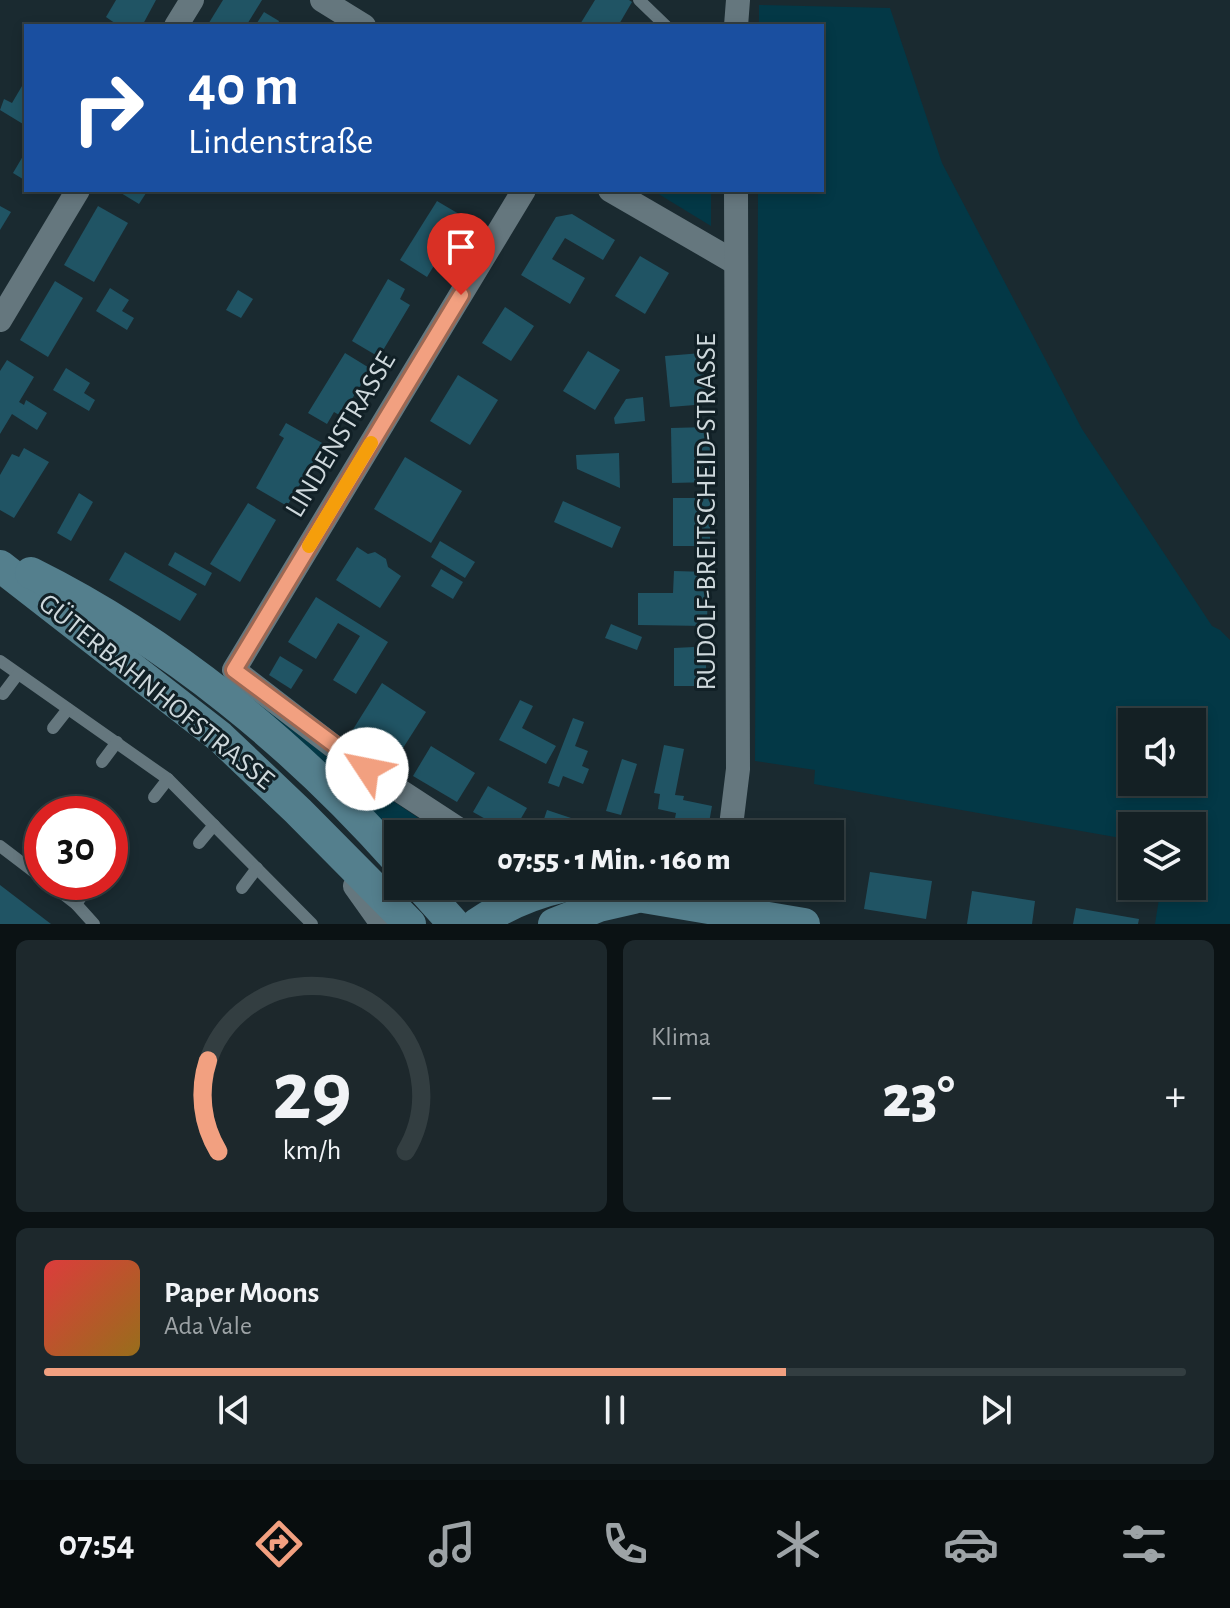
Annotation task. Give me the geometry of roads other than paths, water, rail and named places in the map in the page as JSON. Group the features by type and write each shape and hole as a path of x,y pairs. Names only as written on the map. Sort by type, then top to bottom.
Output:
{"main road":[{"name":"GÜTERBAHNHOFSTRASSE","path":"0,557 72,593 196,675 351,809 384,846"},
{"name":"GÜTERBAHNHOFSTRASSE","path":"0,566 220,737 410,924"},
{"path":"433,900 454,924"},
{"path":"477,924 499,910 556,905 599,906 627,900"},
{"path":"728,900 804,924"}],"street":[{"path":"177,24 192,0"},
{"path":"322,0 361,24"},
{"path":"0,320 77,192"},
{"name":"LINDENSTRASSE","path":"445,820 342,753 234,670 523,192"},
{"path":"613,192 736,263"},
{"name":"RUDOLF-BREITSCHEID-STRASSE","path":"732,820 738,769 736,192"},
{"path":"298,811 382,924"}],"lane":[{"path":"639,0 664,24"},
{"path":"0,661 168,779 257,868 304,921"},
{"path":"3,694 18,674"},
{"path":"53,728 68,709"},
{"path":"102,762 117,742"},
{"path":"154,797 168,779"},
{"path":"199,843 214,825"},
{"path":"0,846 24,864"},
{"path":"242,888 257,868"},
{"path":"71,900 94,924"},
{"path":"76,904 79,900"}]}
